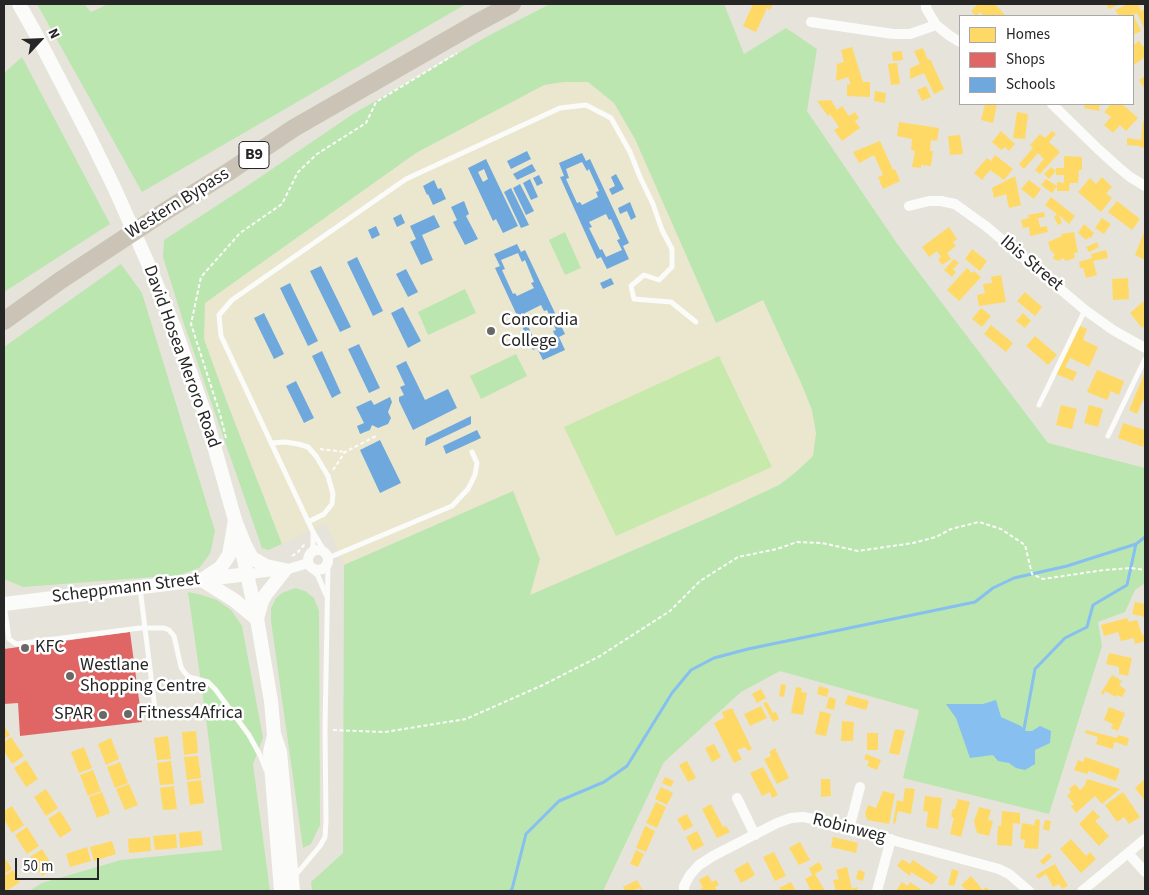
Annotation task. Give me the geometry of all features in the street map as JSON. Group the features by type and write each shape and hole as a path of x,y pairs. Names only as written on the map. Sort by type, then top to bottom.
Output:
{"highway":[{"name":"Western Bypass","path":"4,321 61,280 294,128 449,38 512,4"}],"main road":[{"name":"David Hosea Meroro Road","path":"19,4 114,187 175,328 205,414 235,520 257,619 271,701 274,734 280,752 292,885"},
{"path":"235,520 252,558 266,566 286,564"},
{"path":"235,520 229,555 221,567 202,580 234,600 257,619 266,594 286,564"},
{"name":"Scheppmann Street","path":"4,604 248,574"},
{"name":"David Hosea Meroro Road","path":"274,734 270,752 281,891"}],"street":[{"path":"926,4 926,8 936,25 959,41"},
{"path":"810,22 894,34 910,34 936,25"},
{"path":"1053,105 1118,167 1145,186"},
{"name":"Ibis Street","path":"909,206 929,201 955,204 987,227 1085,310 1113,330 1145,348"},
{"path":"319,550 327,558 326,567 321,571 318,571 310,561 313,551 319,550"},
{"path":"248,574 286,564 310,561"},
{"path":"850,829 860,787"},
{"path":"737,798 755,835"},
{"name":"Robinweg","path":"684,891 684,886 690,875 713,856 777,823 791,818 814,819 999,869 1009,874 1029,891"},
{"path":"877,891 891,839"},
{"path":"1082,891 1145,839"},
{"path":"1128,853 1145,872"}],"lane":[{"path":"12,4 38,38"},
{"path":"292,885 325,837 327,558 308,522 221,336 219,316 232,300 406,179 560,108 586,105 611,118 630,152 653,204 662,230 672,249 672,267 659,280 644,275 630,286 634,299 671,302 696,322"},
{"path":"1039,405 1085,310"},
{"path":"1108,436 1145,359"},
{"path":"272,443 285,442 308,447 328,476 333,494 332,504 324,514 308,522"},
{"path":"327,558 452,506 468,490 475,475 477,463 472,452"},
{"path":"313,532 310,561 327,598"},
{"path":"140,587 155,710"},
{"path":"4,604 9,640 16,644 144,628 164,628 169,630 174,636 184,672 189,677 208,682 215,688 249,735 261,757 274,789"}],"path":[{"path":"227,441 190,324 201,277 240,233 282,204 298,172 317,154 366,123 376,102 457,53"},
{"path":"328,476 345,452 378,435"},
{"path":"308,447 345,452"},
{"path":"325,729 385,732 466,718 543,685 600,656 670,611 700,581 738,557 777,549 797,542 822,543 858,551 936,538 951,529 979,522 1001,529 1025,545 1032,574 1043,579 1104,570 1131,568 1145,570"},
{"path":"286,564 304,545 313,532"}],"shaded area":[{"name":"Concordia College","path":"564,82 588,82 614,103 635,139 716,323 763,300 812,410 816,433 813,456 779,485 530,595 513,491 344,565 326,523 282,544 204,339 205,303 416,153 544,85"}],"green space":[{"path":"37,4 84,4 91,12 108,4 466,4 142,192"},
{"path":"550,4 724,4 744,54 786,28 817,49 807,111 898,245 1048,443 1145,468 1145,583 1135,590 1125,612 1098,622 1102,646 1049,814 903,778 919,710 780,671 741,692 664,762 603,891 312,891 311,882 343,853 344,565 513,491 540,559 530,595 779,485 813,456 816,433 812,410 763,300 716,323 635,139 614,103 588,82 564,82 544,85 416,153 205,303 204,339 282,544 268,550 262,548 184,324 163,257 164,240 353,114 488,36"},
{"path":"22,57 110,224 4,292 4,73"},
{"path":"565,232 581,268 565,275 549,240"},
{"path":"121,264 142,293 215,531 210,554 199,568 180,575 23,587 4,579 4,347"},
{"path":"465,289 476,313 428,335 418,312"},
{"path":"516,354 527,376 481,399 470,376"},
{"path":"719,356 772,467 616,536 564,427"},
{"path":"295,588 305,591 314,598 319,611 320,825 311,844 303,848 271,621 271,608 276,598 282,593"},
{"path":"188,592 217,600 231,610 242,626 263,738 253,764 270,891 29,891 42,883 121,860 222,850"}],"water":[{"path":"996,700 1001,717 1021,726 1026,731 1032,731 1040,726 1051,731 1050,743 1035,750 1035,764 1025,770 1016,768 1009,763 998,761 993,755 970,758 956,718 946,704 983,704"}],"building: Homes":[{"path":"753,4 773,4 770,10 767,8 756,32 743,26"},
{"path":"978,4 995,4 1005,15 982,15 980,12 975,15 971,11"},
{"path":"1106,4 1120,4 1109,9"},
{"path":"1128,4 1138,4 1141,11 1145,9 1145,30 1137,13 1133,15 1118,15 1115,10"},
{"path":"1134,17 1141,31 1134,34"},
{"path":"1139,41 1143,47 1145,45 1145,57 1134,65 1134,44"},
{"path":"852,47 863,82 870,82 870,97 847,96 847,84 851,85 848,77 836,81 837,64 844,62 841,50"},
{"path":"923,48 944,89 934,94 924,73 910,79 910,68 920,64 914,51"},
{"path":"902,51 903,60 893,61 892,52"},
{"path":"897,63 900,84 891,85 888,64"},
{"path":"1145,76 1145,89 1139,80"},
{"path":"926,86 931,97 922,101 917,90"},
{"path":"875,91 886,93 885,103 874,101"},
{"path":"831,100 837,110 842,106 849,116 855,112 859,118 855,121 860,128 842,141 834,130 839,127 830,114 828,116 817,101"},
{"path":"985,105 997,105 993,123 981,120"},
{"path":"1085,105 1100,105 1099,111 1084,108"},
{"path":"1110,105 1123,105 1138,118 1126,131 1120,125 1113,133 1104,125 1111,117 1104,112"},
{"path":"1017,112 1028,114 1025,139 1013,138"},
{"path":"1143,121 1145,121 1145,148 1127,145 1127,138 1141,140"},
{"path":"899,122 939,128 937,141 931,140 930,151 933,151 931,166 921,165 921,168 912,167 915,151 911,150 912,139 897,136"},
{"path":"1001,131 1015,144 1009,151 1005,147 1001,150 992,142"},
{"path":"1052,131 1056,134 1049,142 1060,152 1040,174 1035,170 1044,159 1038,153 1024,169 1019,164 1033,148 1030,145 1040,134 1045,138"},
{"path":"960,135 963,154 950,155 948,136"},
{"path":"880,141 900,181 883,189 878,177 883,175 874,155 859,163 853,152"},
{"path":"995,155 1013,169 1004,180 990,170 982,180 974,173 987,158 991,161"},
{"path":"1064,156 1082,157 1082,170 1079,170 1078,183 1070,183 1069,191 1057,191 1057,182 1064,183 1064,175 1056,175 1056,168 1064,168"},
{"path":"1051,167 1056,171 1049,179 1044,174"},
{"path":"1015,176 1021,205 1009,208 1006,194 994,198 992,188"},
{"path":"1102,177 1112,187 1106,193 1112,198 1101,212 1078,192 1090,178 1096,184"},
{"path":"1046,179 1057,186 1052,193 1041,185"},
{"path":"1029,180 1041,189 1034,199 1021,189"},
{"path":"1051,197 1075,216 1069,224 1059,215 1062,223 1058,225 1054,217 1057,214 1045,205"},
{"path":"1117,201 1140,219 1132,230 1108,212"},
{"path":"1044,212 1045,217 1038,218 1040,227 1047,226 1048,232 1030,236 1029,227 1023,228 1021,220 1029,218 1028,215"},
{"path":"1102,218 1111,224 1104,234 1095,228"},
{"path":"1084,224 1094,233 1091,238 1089,237 1086,240 1078,233"},
{"path":"949,227 957,239 953,242 956,246 947,253 951,259 942,265 938,259 941,257 937,251 929,257 922,247"},
{"path":"1145,230 1145,260 1135,255"},
{"path":"1074,232 1078,252 1074,253 1075,258 1065,261 1064,258 1058,261 1054,259 1055,255 1051,252 1048,242 1062,236 1061,234"},
{"path":"1097,242 1099,247 1089,252 1086,247"},
{"path":"972,249 987,261 980,271 965,259"},
{"path":"1106,250 1108,258 1093,261 1097,275 1086,278 1079,262 1092,258 1091,254"},
{"path":"954,259 959,263 953,269 956,272 952,277 944,270"},
{"path":"967,268 972,273 974,271 981,277 959,301 947,290"},
{"path":"1001,275 1006,302 979,306 977,295 985,293 983,284 992,283 991,277"},
{"path":"1128,278 1129,299 1113,300 1112,279"},
{"path":"1025,292 1042,307 1035,316 1017,301"},
{"path":"1145,300 1145,325 1142,328 1130,313"},
{"path":"981,308 991,316 982,327 972,319"},
{"path":"1023,313 1031,321 1025,328 1016,321"},
{"path":"991,325 1013,343 1006,352 984,334"},
{"path":"1078,325 1087,329 1083,340 1098,347 1089,367 1070,358 1065,367 1077,372 1073,381 1056,374"},
{"path":"1035,336 1057,355 1048,365 1026,346"},
{"path":"1097,370 1124,381 1119,395 1111,391 1107,400 1087,392"},
{"path":"1145,372 1145,401 1143,400 1137,414 1129,410"},
{"path":"1061,405 1077,409 1072,429 1056,425"},
{"path":"1089,405 1103,409 1098,427 1084,423"},
{"path":"1123,423 1145,430 1143,447 1118,438"},
{"path":"1135,602 1145,604 1145,617 1132,614"},
{"path":"1127,618 1129,622 1137,620 1142,635 1145,634 1145,641 1135,644 1134,638 1121,641 1118,632 1104,636 1101,625"},
{"path":"1109,653 1132,658 1128,676 1119,674 1119,667 1106,664"},
{"path":"1112,675 1122,681 1119,685 1126,690 1122,697 1117,695 1116,697 1105,691 1103,695 1101,693"},
{"path":"781,684 786,685 784,697 779,696"},
{"path":"819,686 829,689 827,697 817,694"},
{"path":"796,687 802,688 801,692 807,693 803,715 791,713"},
{"path":"761,689 766,698 757,703 752,694"},
{"path":"848,695 869,701 866,710 845,704"},
{"path":"829,697 836,699 834,710 826,708"},
{"path":"767,702 773,713 776,712 779,719 773,722 763,703"},
{"path":"761,706 767,718 750,726 744,714"},
{"path":"1109,707 1125,713 1118,731 1111,728 1113,724 1104,720"},
{"path":"732,708 752,749 748,751 745,747 737,750 742,759 734,763 714,723 724,718 722,712"},
{"path":"820,711 831,714 826,736 815,734"},
{"path":"842,721 854,722 853,741 841,741"},
{"path":"4,726 10,735 4,739"},
{"path":"895,729 905,731 899,755 889,753"},
{"path":"1086,730 1117,738 1118,735 1129,738 1127,746 1114,742 1113,749 1096,744 1098,737 1085,733"},
{"path":"196,731 198,753 184,755 182,732"},
{"path":"867,733 878,733 878,750 867,750"},
{"path":"168,736 171,759 157,760 154,738"},
{"path":"11,737 24,756 12,764 4,751 4,742"},
{"path":"111,738 119,759 106,765 98,744"},
{"path":"714,744 721,757 712,762 705,748"},
{"path":"84,747 92,768 79,773 71,752"},
{"path":"775,748 789,778 777,784 764,759 771,756 769,752"},
{"path":"866,754 881,760 877,770 867,766 869,761 864,759"},
{"path":"198,756 201,778 187,780 184,757"},
{"path":"1085,757 1120,769 1116,781 1089,771 1087,774 1074,770 1078,760 1083,762"},
{"path":"26,760 38,779 26,787 14,768"},
{"path":"171,761 174,784 160,785 157,763"},
{"path":"687,761 696,778 688,782 679,765"},
{"path":"120,762 128,783 115,788 107,767"},
{"path":"763,767 778,795 772,798 770,792 762,796 750,773"},
{"path":"93,770 101,791 88,796 80,775"},
{"path":"665,777 674,781 671,787 662,783"},
{"path":"821,779 830,779 831,796 821,797"},
{"path":"1087,779 1120,789 1102,804 1095,796 1076,813 1071,806 1074,804 1067,796 1071,792 1069,789 1075,784 1080,790 1085,785"},
{"path":"1145,779 1145,801 1135,788"},
{"path":"201,780 204,803 190,805 187,782"},
{"path":"129,784 138,805 125,810 116,789"},
{"path":"174,786 177,809 163,810 160,788"},
{"path":"661,787 673,793 667,805 655,799"},
{"path":"905,788 915,789 911,814 898,811 895,824 893,823 897,800 903,802"},
{"path":"46,789 58,808 46,816 34,797"},
{"path":"883,791 895,794 889,824 867,820 865,813 868,805 876,808"},
{"path":"102,792 110,813 97,818 89,797"},
{"path":"1123,792 1140,817 1129,824 1124,817 1117,822 1105,805"},
{"path":"925,796 942,798 938,829 926,827 928,812 923,811"},
{"path":"958,799 970,802 961,837 950,834 954,818 951,817"},
{"path":"656,802 666,807 657,828 646,823"},
{"path":"711,804 723,827 726,826 730,832 717,838 702,809"},
{"path":"12,806 24,825 12,833 4,819 4,811"},
{"path":"979,807 991,810 988,820 993,821 989,836 977,833 974,821"},
{"path":"1093,810 1100,817 1095,821 1109,836 1099,846 1079,824"},
{"path":"60,811 72,830 60,838 48,819"},
{"path":"1002,811 1020,813 1020,824 1013,823 1012,846 997,845 998,826 1001,826"},
{"path":"687,814 693,826 684,831 677,819"},
{"path":"1036,819 1040,820 1038,849 1024,848 1025,840 1020,839 1022,823 1034,825"},
{"path":"1045,820 1051,821 1049,831 1043,829"},
{"path":"645,826 655,831 646,852 636,848"},
{"path":"27,827 39,846 27,854 15,835"},
{"path":"201,831 203,845 180,848 179,833"},
{"path":"697,831 704,845 693,851 686,837"},
{"path":"176,834 177,848 155,850 153,836"},
{"path":"150,837 151,851 129,853 128,839"},
{"path":"833,837 858,843 856,853 831,847"},
{"path":"1071,839 1086,856 1090,852 1096,859 1081,873 1060,849"},
{"path":"112,841 116,854 94,861 90,847"},
{"path":"800,842 810,860 799,865 789,848"},
{"path":"87,847 91,861 70,867 66,854"},
{"path":"42,849 54,868 42,876 30,857"},
{"path":"636,850 644,854 638,867 630,864"},
{"path":"774,852 786,876 775,881 763,857"},
{"path":"1049,853 1052,857 1043,865 1040,861"},
{"path":"4,857 12,869 4,874"},
{"path":"902,859 910,864 913,860 938,877 932,885 911,872 910,876 897,866"},
{"path":"748,862 755,875 741,883 734,870"},
{"path":"819,862 823,869 815,874 825,891 811,891 805,879 812,875 809,868"},
{"path":"1055,864 1068,886 1062,889 1059,884 1053,887 1046,874 1038,879 1036,875"},
{"path":"847,867 852,889 857,887 858,891 836,891 833,880 839,879 836,870"},
{"path":"952,869 959,871 954,886 948,885"},
{"path":"13,870 20,882 4,891 4,876"},
{"path":"858,870 865,872 863,881 856,879"},
{"path":"708,875 712,882 716,880 719,885 715,887 717,891 701,891 700,889 703,888 699,880"},
{"path":"971,876 983,890 986,887 990,891 967,891 961,885"},
{"path":"637,880 643,891 640,891 639,888 625,891 623,887"},
{"path":"791,882 796,891 781,891 779,888"},
{"path":"902,882 908,886 910,882 923,891 896,891"}],"building: Shops":[{"name":"Westlane Shopping Centre","path":"130,632 142,722 20,736 18,703 4,704 4,649"}],"building: Schools":[{"path":"527,151 531,159 511,169 507,161"},
{"path":"582,153 586,161 590,159 629,243 623,246 629,259 607,269 601,257 597,259 560,177 564,176 559,163","holes":["582,162 587,171 589,169 599,191 596,192 598,197 582,205 580,202 577,203 566,179 569,178 566,169","606,214 609,220 611,219 620,239 617,240 622,250 606,257 602,249 600,250 589,228 592,227 589,222"]},
{"path":"486,159 518,226 503,233 496,219 493,221 468,168","holes":["484,169 488,179 483,182 478,172"]},
{"path":"532,164 536,171 517,180 513,174"},
{"path":"616,174 624,189 612,195 609,189 615,186 611,177"},
{"path":"539,175 543,183 537,186 533,178"},
{"path":"530,179 538,197 531,200 523,183"},
{"path":"434,180 438,189 441,188 446,199 433,205 423,186"},
{"path":"520,184 534,211 526,215 513,188"},
{"path":"511,188 529,225 521,228 504,192"},
{"path":"464,201 469,214 466,216 478,239 465,245 453,222 457,220 451,207"},
{"path":"630,202 636,217 631,220 627,211 620,214 618,208"},
{"path":"401,214 405,223 397,227 393,218"},
{"path":"434,215 440,227 422,235 433,260 421,265 410,242 416,239 410,226"},
{"path":"376,226 380,235 372,239 368,230"},
{"path":"517,244 521,252 525,250 565,334 559,337 565,350 543,360 537,348 533,350 495,268 500,266 494,254","holes":["518,253 522,262 525,260 534,282 531,283 534,288 517,296 515,293 513,294 502,270 505,269 501,260","541,305 544,311 547,310 556,330 553,331 557,341 541,348 538,340 535,342 525,319 527,318 525,313"]},
{"path":"357,257 383,311 373,316 347,262"},
{"path":"321,266 351,327 340,332 310,271"},
{"path":"406,269 418,292 408,297 396,274"},
{"path":"611,278 614,284 603,289 600,283"},
{"path":"290,283 318,341 308,346 280,288"},
{"path":"403,307 421,341 408,348 391,313"},
{"path":"264,313 284,354 274,359 254,318"},
{"path":"359,344 380,388 369,393 348,349"},
{"path":"322,351 341,393 332,398 312,356"},
{"path":"406,361 425,400 448,389 457,408 413,430 399,401 399,397 404,395 400,387 405,385 396,366"},
{"path":"296,381 314,418 304,423 286,386"},
{"path":"390,397 392,402 388,412 391,418 388,424 378,428 372,425 370,430 360,434 357,426 364,423 356,407 371,400 374,405"},
{"path":"471,416 471,424 425,446 426,438"},
{"path":"477,430 481,438 446,454 443,446"},
{"path":"380,440 401,483 380,493 360,450"}],"waterway":[{"path":"510,891 526,834 559,801 604,782 627,766 672,693 691,670 714,658 748,649 975,602 993,588 1014,578 1067,566 1136,544 1145,537"},
{"path":"1024,729 1035,669 1065,638 1087,627 1093,605 1127,585 1136,544"}],"place":[{"name":"Concordia College","path":"491,331"},
{"name":"KFC","path":"25,648"},
{"name":"Westlane Shopping Centre","path":"70,676"},
{"name":"Fitness4Africa","path":"128,714"},
{"name":"SPAR","path":"103,715"}]}
